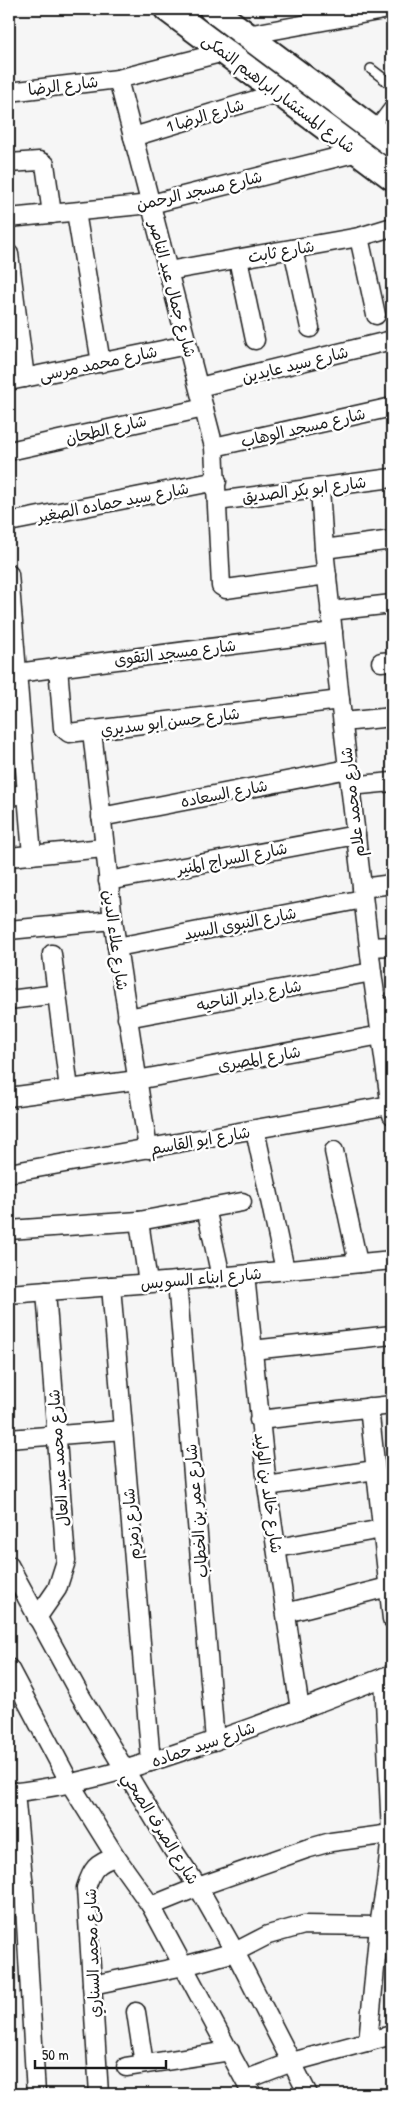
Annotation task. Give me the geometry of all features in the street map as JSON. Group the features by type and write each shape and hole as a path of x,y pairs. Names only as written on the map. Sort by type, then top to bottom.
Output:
{"main road":[{"name":"شارع المستشار ابراهيم النمكى","path":"167,9 392,177"},
{"name":"شارع المستشار ابراهيم النمكى","path":"212,9 392,144"}],"street":[{"path":"247,35 389,9"},
{"name":"شارع الرضا","path":"9,92 118,79 224,52"},
{"name":"شارع جمال عبد الناصر","path":"118,79 214,447 222,588 327,575"},
{"name":"شارع الرضا 1","path":"133,137 278,93"},
{"name":"شارع مسجد الرحمن","path":"9,218 150,204 358,152"},
{"path":"9,163 44,162 52,214"},
{"path":"76,212 101,363"},
{"name":"شارع ثابت","path":"168,271 359,237 392,227"},
{"path":"359,237 376,315"},
{"path":"294,249 310,328"},
{"path":"9,254 17,380"},
{"path":"238,259 254,340"},
{"name":"شارع سيد عابدين","path":"199,387 392,340"},
{"name":"شارع محمد مرسى","path":"17,380 188,345"},
{"name":"شارع مسجد الوهاب","path":"214,447 392,407"},
{"name":"شارع الطحان","path":"9,451 204,408"},
{"name":"شارع ابو بكر الصديق","path":"217,500 392,478"},
{"name":"شارع سيد حماده الصغير","path":"9,522 217,481"},
{"name":"شارع محمد علام","path":"320,488 330,611 372,972 384,1007 381,1036 389,1072 391,1110"},
{"path":"324,549 392,540"},
{"path":"9,574 15,726 27,794 32,854"},
{"path":"330,611 392,604"},
{"name":"شارع مسجد التقوى","path":"14,663 58,667 333,632"},
{"name":"شارع حسن ابو سديري","path":"58,667 64,730 69,733 340,700"},
{"path":"343,722 392,717"},
{"name":"شارع علاء الدين","path":"92,731 100,817 113,920 148,1149"},
{"name":"شارع السعاده","path":"100,817 349,778 392,782"},
{"path":"9,796 27,794"},
{"name":"شارع السراج المنير","path":"108,881 356,835"},
{"path":"9,857 104,848"},
{"name":"شارع النبوى السيد","path":"117,947 363,893 392,884"},
{"path":"9,930 113,920"},
{"path":"370,947 392,946"},
{"path":"52,954 69,1089"},
{"name":"شارع داير الناحيه","path":"127,1018 372,972"},
{"path":"9,1000 57,994"},
{"name":"شارع المصرى","path":"9,1097 137,1080 381,1036"},
{"name":"شارع ابو القاسم","path":"9,1173 255,1130 391,1110"},
{"path":"255,1130 285,1270"},
{"path":"334,1151 358,1263"},
{"path":"9,1230 139,1221 242,1202"},
{"path":"206,1208 221,1277"},
{"path":"139,1221 148,1283"},
{"name":"شارع ابناء السويس","path":"9,1294 245,1275 392,1260"},
{"name":"شارع خالد بن الوليد","path":"245,1275 267,1486 300,1710"},
{"name":"شارع عمر بن الخطاب","path":"177,1281 215,1741"},
{"name":"شارع زمزم","path":"111,1286 150,1762"},
{"name":"شارع محمد عبد العال","path":"37,1618 57,1589 66,1561 46,1291"},
{"path":"252,1350 392,1335"},
{"path":"259,1420 392,1405"},
{"path":"369,1407 392,1619"},
{"path":"9,1440 123,1430"},
{"path":"267,1486 375,1470"},
{"path":"277,1548 382,1529"},
{"name":"شارع الصرف الصحي","path":"9,1565 37,1618 125,1770 236,1952 308,2094"},
{"path":"286,1613 388,1587"},
{"path":"9,1669 71,1785 116,1857 151,1906 249,2087 292,2062 392,2035"},
{"path":"368,2042 379,1926 391,1834 388,1675"},
{"name":"شارع سيد حماده","path":"12,1793 71,1785 125,1770 215,1741 388,1675"},
{"path":"12,1793 24,1889 36,2094 31,2094"},
{"path":"151,1906 198,1887 315,1846 391,1834"},
{"name":"شارع محمد السناري","path":"99,2094 86,1888 90,1875 99,1863 116,1857"},
{"path":"92,1985 184,1966 236,1952 268,1935 304,1925 379,1926"},
{"path":"136,2012 144,2064"},
{"path":"126,2067 230,2051"}],"lane":[{"path":"371,69 390,79"},
{"path":"372,129 392,104"}]}
